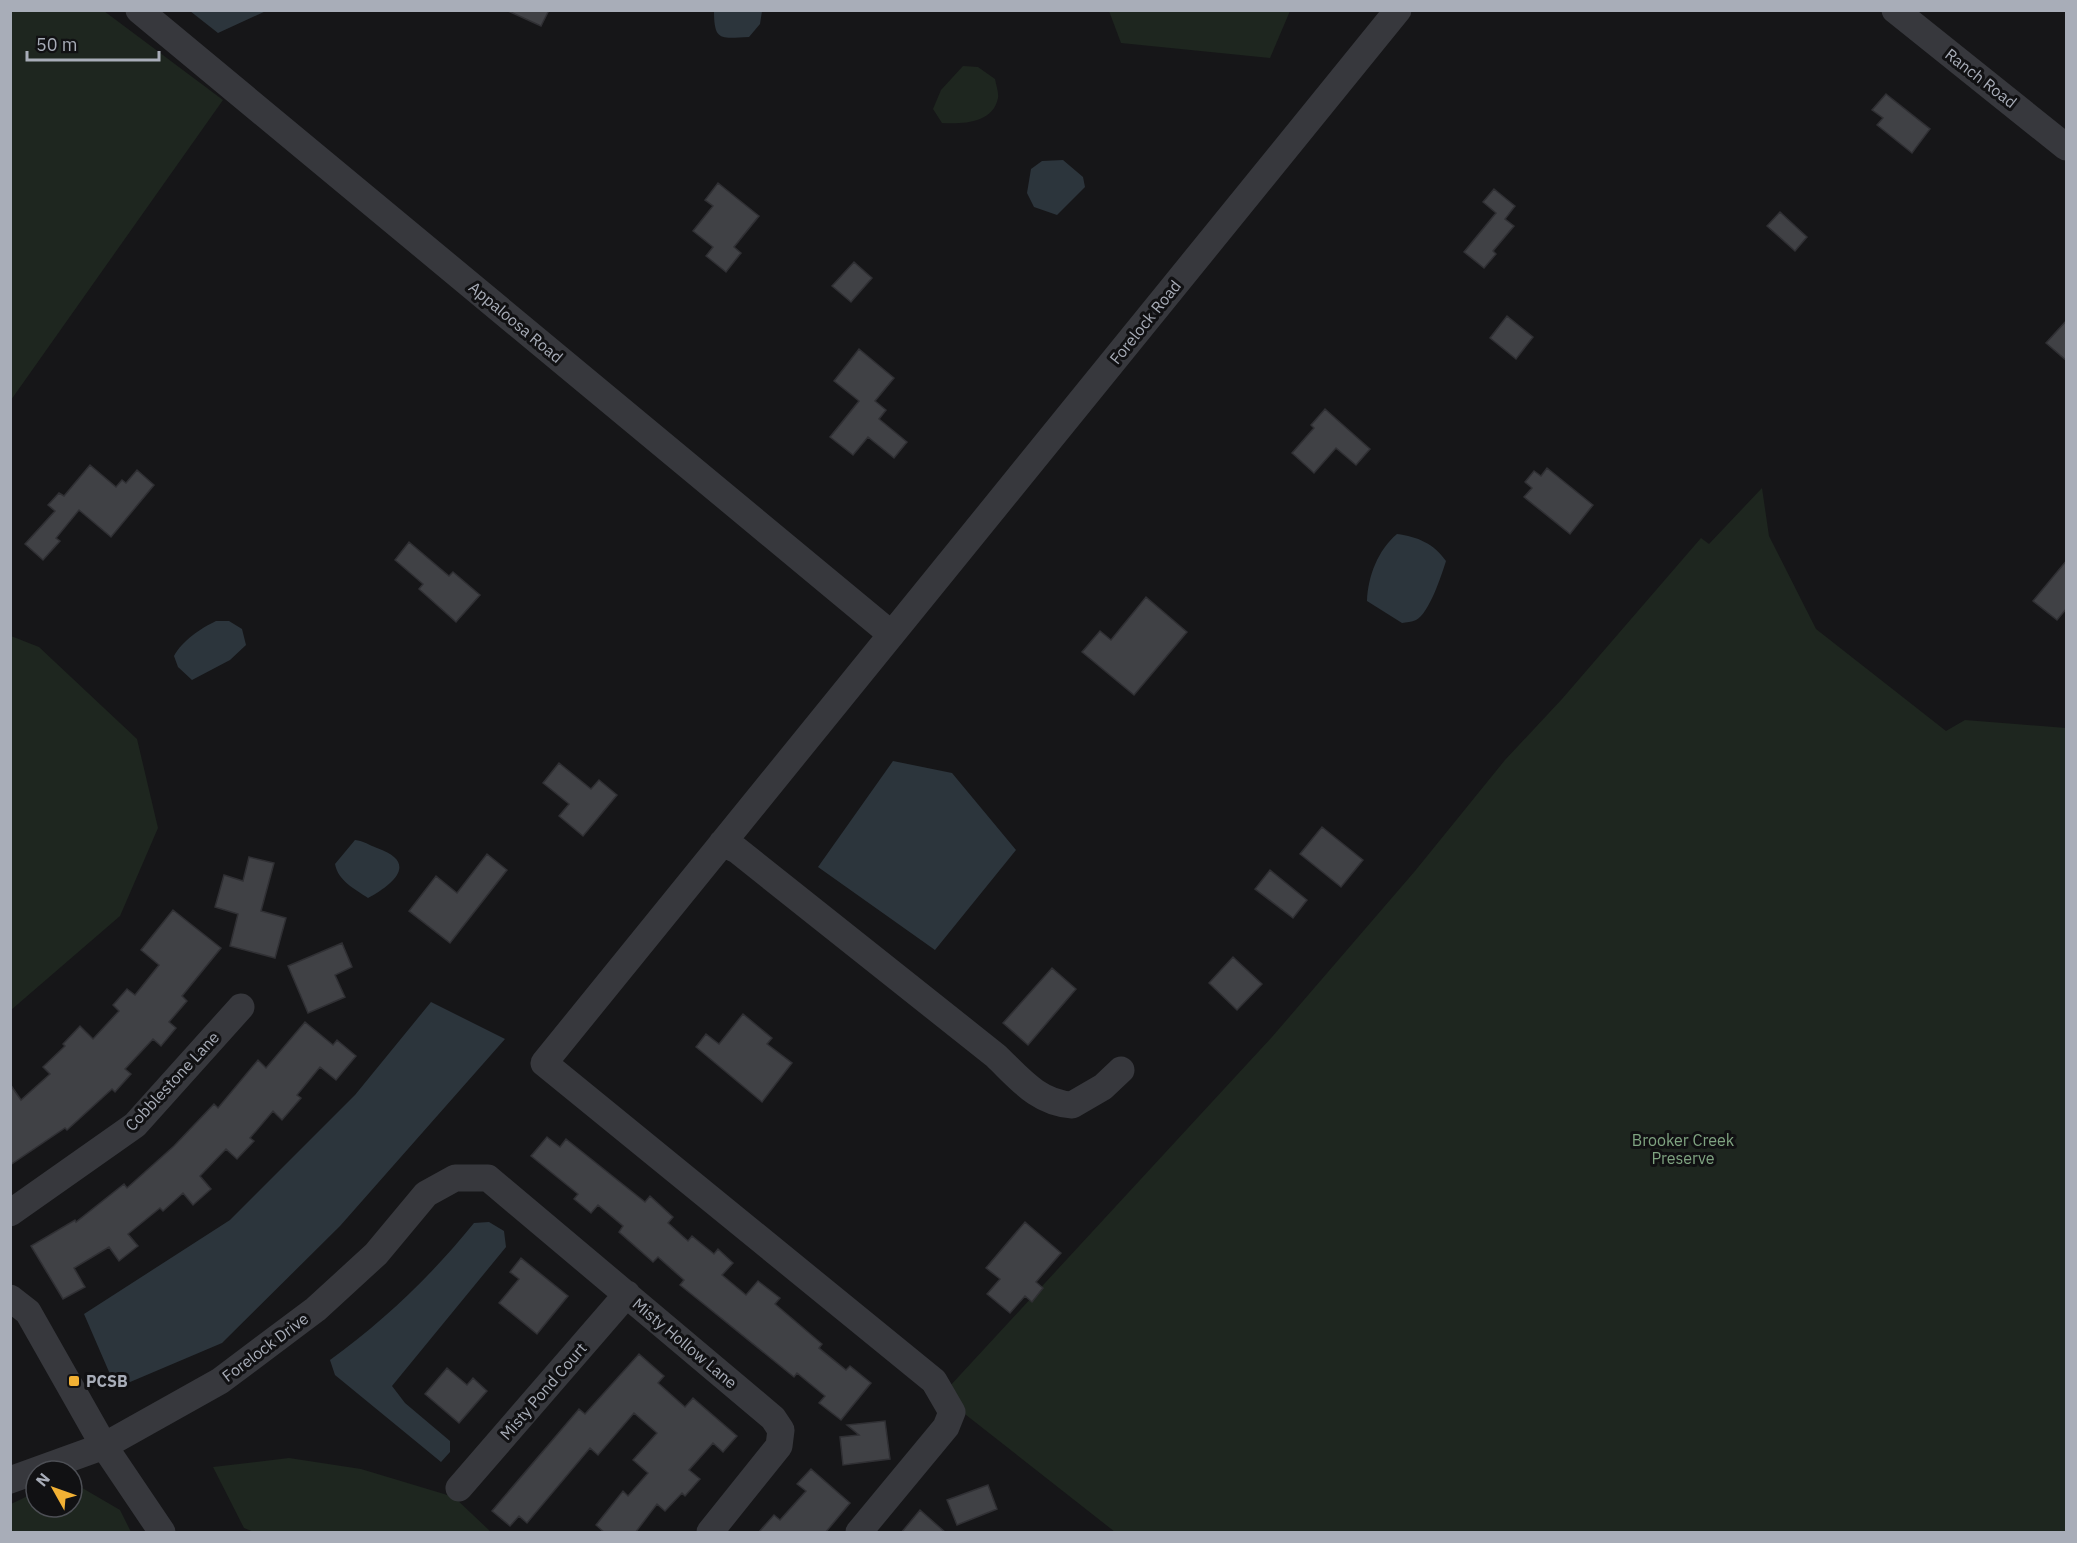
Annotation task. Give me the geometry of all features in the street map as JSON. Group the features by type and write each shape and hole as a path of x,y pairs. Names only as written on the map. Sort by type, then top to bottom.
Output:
{"street":[{"name":"Appaloosa Road","path":"139,10 891,634"},
{"name":"Forelock Road","path":"859,1533 946,1427 952,1412 934,1381 544,1063 1398,10"},
{"name":"Ranch Road","path":"1895,10 2067,147"},
{"path":"722,843 746,858 996,1056 1048,1102 1072,1105 1103,1086 1121,1070"},
{"name":"Cobblestone Lane","path":"10,1213 135,1125 241,1007"},
{"name":"Forelock Drive","path":"10,1480 104,1446 220,1381 316,1309 376,1254 426,1194 455,1178 488,1178"},
{"name":"Misty Hollow Lane","path":"488,1178 773,1418 781,1430 780,1446 710,1533"},
{"name":"Misty Pond Court","path":"459,1488 627,1294"},
{"path":"10,1298 28,1312 104,1446 162,1533"}],"green space":[{"path":"11,10 104,11 223,100 11,400"},
{"path":"1109,11 1290,11 1270,58 1121,43"},
{"path":"963,66 978,67 995,79 998,96 995,107 983,118 975,121 942,123 933,109 941,90"},
{"name":"Brooker Creek Preserve","path":"1762,488 1769,536 1816,629 1946,731 1965,720 2066,728 2066,1532 1115,1532 961,1411 949,1387 1272,1037 1415,871 1505,760 1562,699 1701,538 1709,544"},
{"path":"11,636 39,647 137,739 158,828 120,916 11,1010"},
{"path":"289,1458 361,1469 454,1497 491,1532 254,1532 244,1528 213,1467"},
{"path":"84,1489 120,1510 131,1532 11,1532 11,1504 24,1498 24,1519 84,1519"}],"shaded area":[{"path":"190,11 266,11 218,33"},
{"path":"714,11 762,11 760,24 749,37 732,38 721,36 718,33"},
{"path":"1063,160 1083,177 1085,187 1057,215 1034,207 1027,193 1031,169 1042,161"},
{"path":"1397,534 1424,542 1446,561 1426,610 1416,620 1402,623 1367,601 1369,582 1375,564 1384,548"},
{"path":"216,621 229,621 242,629 246,645 230,660 192,680 178,667 174,656 192,636"},
{"path":"893,761 952,773 1016,850 935,950 818,867"},
{"path":"355,840 390,854 397,860 399,867 398,874 386,887 368,898 343,880 335,864"},
{"path":"431,1002 505,1039 340,1226 222,1343 116,1388 84,1314 230,1220 355,1095"},
{"path":"489,1222 504,1231 506,1247 392,1386 405,1403 450,1441 450,1452 441,1462 335,1375 330,1360 406,1296 474,1223"}],"building":[{"path":"506,10 549,10 541,26"},
{"path":"1886,94 1930,129 1912,153 1877,125 1883,118 1872,110"},
{"path":"718,183 759,216 734,247 741,253 726,272 706,256 713,247 693,231 713,206 705,200"},
{"path":"1494,189 1515,206 1505,219 1514,226 1493,251 1496,254 1484,268 1464,252 1496,213 1483,202"},
{"path":"1780,212 1807,237 1795,251 1767,226"},
{"path":"854,262 872,278 851,302 832,286"},
{"path":"1507,316 1533,337 1516,359 1490,338"},
{"path":"2067,320 2067,361 2046,343"},
{"path":"859,349 894,378 875,401 886,410 879,419 907,442 894,458 868,437 853,455 830,437 859,401 834,381"},
{"path":"1325,409 1370,449 1356,465 1336,448 1314,473 1292,453 1314,428 1311,425"},
{"path":"90,465 116,487 122,480 126,483 137,470 154,485 111,537 79,510 56,538 60,541 43,560 25,544 55,511 48,505 59,493 64,496"},
{"path":"1547,468 1593,505 1570,534 1524,497 1532,488 1525,482 1534,471 1541,476"},
{"path":"409,542 449,576 453,572 480,595 456,622 419,589 423,584 395,560"},
{"path":"2067,560 2067,608 2057,620 2033,601"},
{"path":"1146,597 1187,632 1134,695 1082,652 1100,631 1111,640"},
{"path":"559,763 591,789 599,780 617,795 583,836 559,816 569,804 543,783"},
{"path":"1322,827 1363,860 1341,887 1300,854"},
{"path":"487,854 507,870 450,943 409,911 436,876 457,893"},
{"path":"249,857 274,863 261,911 286,918 275,958 230,946 238,914 215,907 224,875 243,881"},
{"path":"1270,870 1307,900 1293,918 1255,889"},
{"path":"173,910 221,948 182,996 187,1001 169,1022 176,1028 161,1046 153,1039 125,1069 131,1074 115,1092 112,1089 67,1130 65,1128 10,1165 10,1084 21,1100 50,1074 43,1067 65,1046 63,1044 80,1026 93,1039 119,1011 113,1005 127,989 135,995 159,965 141,950"},
{"path":"342,943 352,967 335,975 345,997 308,1013 288,966"},
{"path":"1233,957 1262,984 1237,1010 1209,983"},
{"path":"1052,968 1076,989 1028,1045 1003,1023"},
{"path":"743,1014 772,1038 767,1044 792,1063 762,1102 696,1047 706,1034 719,1044"},
{"path":"305,1022 333,1045 337,1040 356,1056 336,1080 320,1067 297,1095 301,1098 282,1120 273,1111 250,1138 254,1141 237,1159 226,1149 200,1176 211,1189 193,1205 183,1193 163,1211 160,1208 128,1234 138,1246 119,1261 109,1247 74,1268 85,1287 63,1299 31,1246 75,1220 76,1222 124,1184 127,1188 174,1146 214,1104 218,1108 258,1060 266,1068"},
{"path":"547,1137 560,1147 566,1139 645,1202 650,1196 673,1217 668,1223 688,1241 692,1236 714,1254 718,1249 733,1263 722,1275 746,1295 758,1281 780,1298 775,1304 822,1344 819,1348 846,1370 850,1366 871,1383 841,1420 819,1403 825,1396 797,1373 794,1377 680,1285 684,1280 658,1257 653,1262 619,1232 623,1226 598,1205 591,1213 574,1199 578,1194 531,1156"},
{"path":"1025,1222 1061,1253 1036,1282 1043,1288 1032,1302 1025,1296 1010,1313 987,1294 1000,1279 986,1268"},
{"path":"521,1258 568,1296 537,1334 499,1303 519,1279 510,1272"},
{"path":"639,1354 664,1376 658,1383 685,1407 693,1398 737,1436 723,1452 713,1443 689,1470 700,1479 685,1496 682,1493 665,1511 657,1504 635,1533 605,1533 596,1525 623,1491 628,1496 648,1473 633,1460 657,1433 634,1413 598,1455 590,1448 527,1523 519,1516 510,1526 492,1511 579,1409 585,1414"},
{"path":"447,1368 467,1385 473,1378 487,1391 459,1423 425,1394"},
{"path":"885,1421 890,1459 843,1465 840,1437 859,1435 847,1425"},
{"path":"811,1469 850,1503 825,1533 758,1533 774,1515 780,1520 806,1491 797,1484"},
{"path":"988,1485 997,1509 957,1525 947,1500"},
{"path":"920,1510 946,1533 901,1533"}],"place":[{"name":"PCSB","path":"74,1381"}]}
